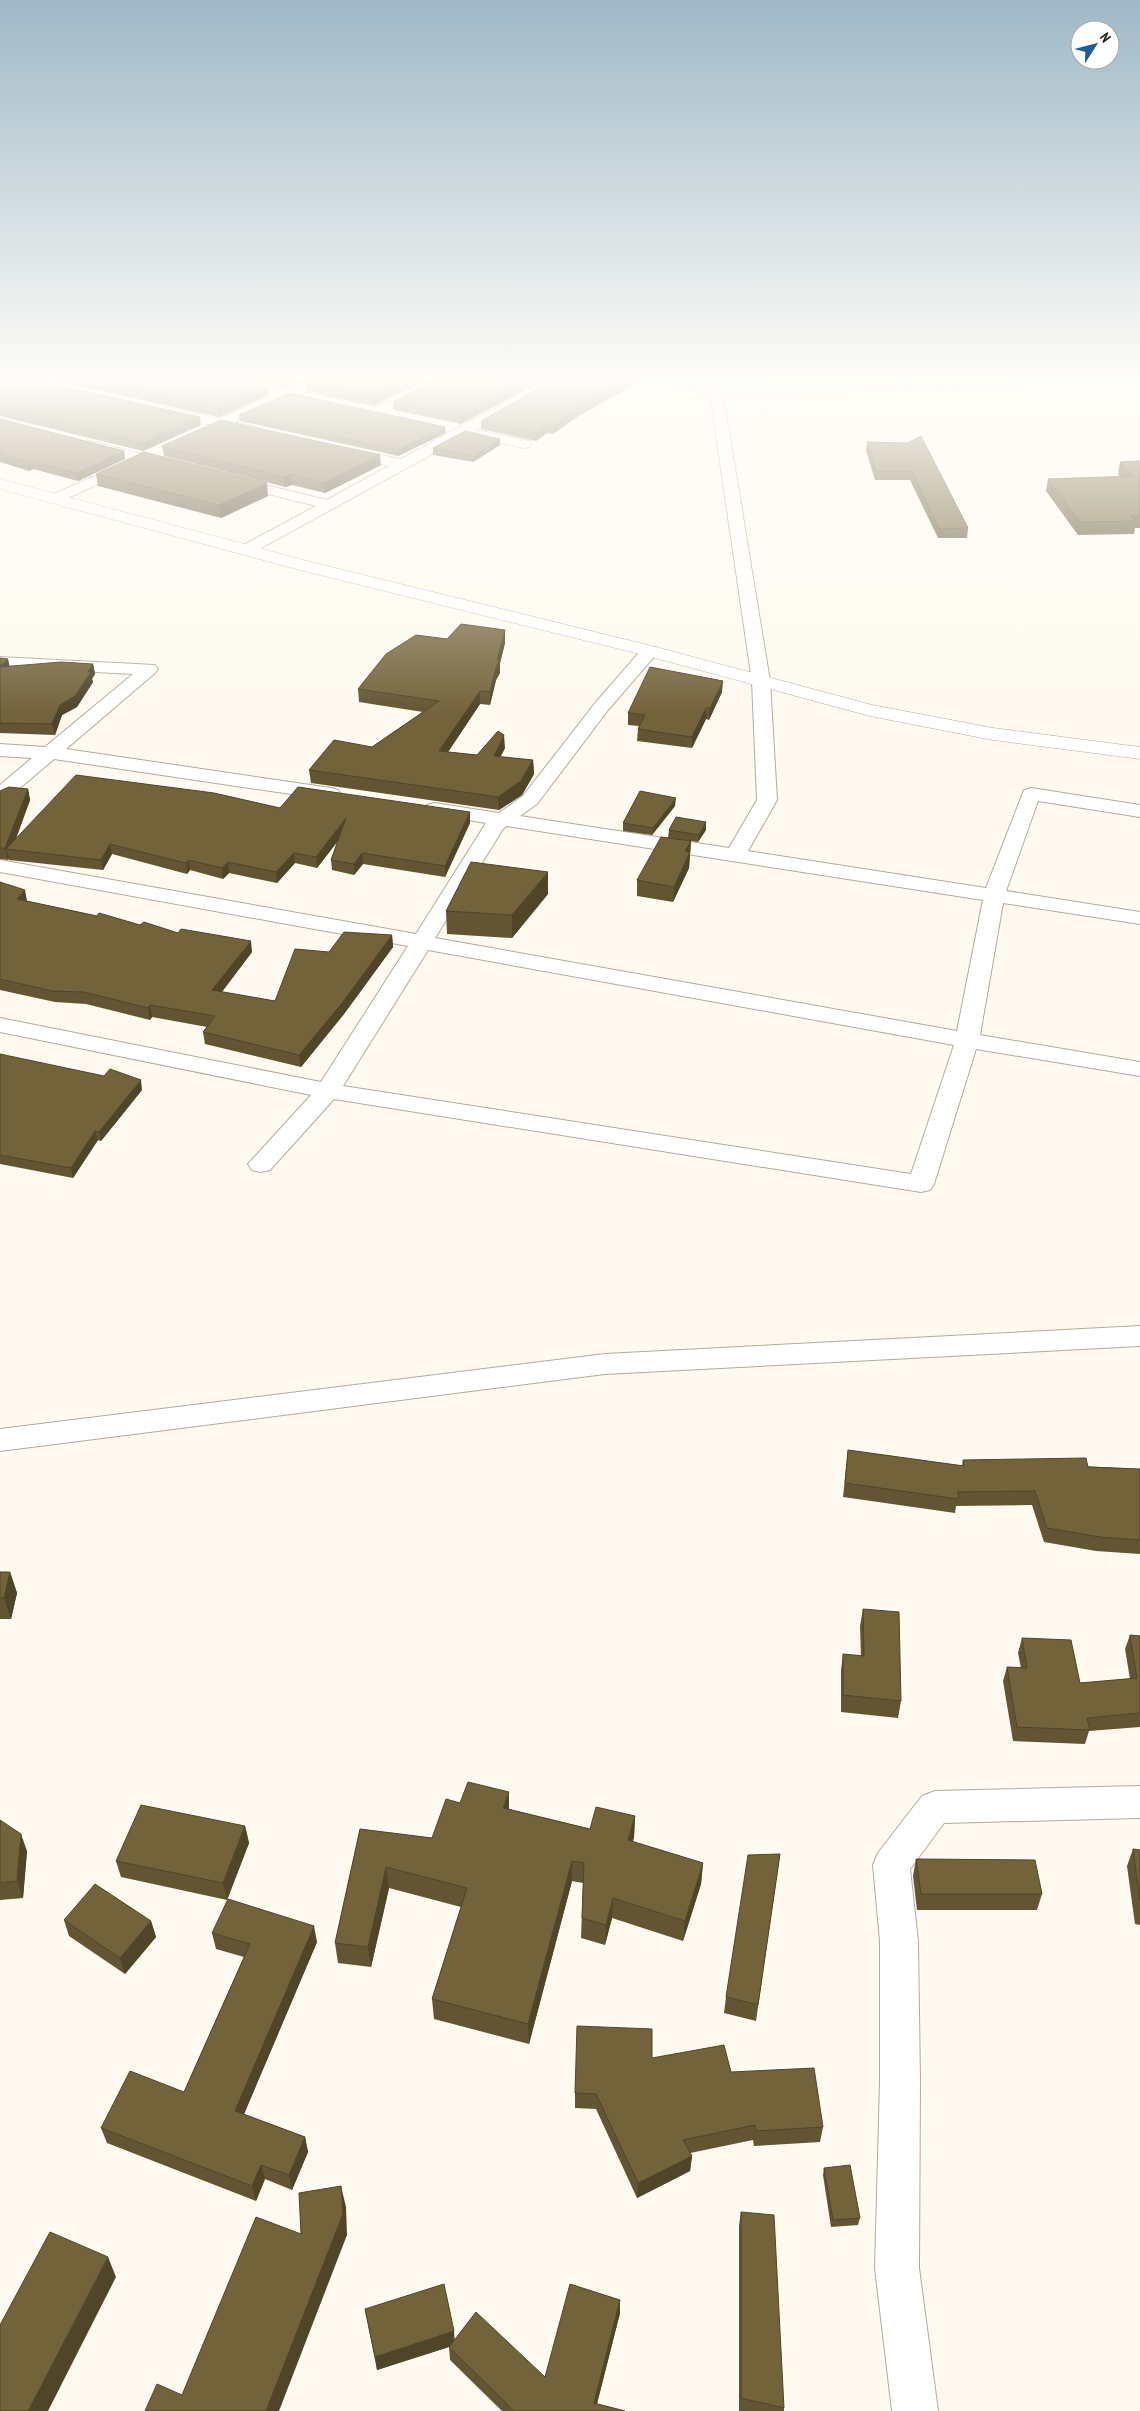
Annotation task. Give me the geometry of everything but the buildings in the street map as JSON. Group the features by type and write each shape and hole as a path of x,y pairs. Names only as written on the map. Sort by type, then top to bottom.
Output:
{"street":[{"path":"27,492 246,550 650,651 870,710 992,734 1140,753"},
{"path":"54,499 71,492"},
{"path":"276,492 327,504"},
{"path":"246,550 350,492"},
{"path":"732,492 761,681 767,800 735,856"},
{"path":"261,1164 328,1091 495,825 530,800 602,706 650,651"},
{"path":"0,662 149,669 51,754 0,795"},
{"path":"0,750 51,754 347,797"},
{"path":"0,1025 328,1091 921,1184 968,1040 994,896 1031,794 1140,811"},
{"path":"416,807 1140,918"},
{"path":"0,866 422,940 968,1040 1140,1069"},
{"path":"0,1440 605,1364 1140,1336"},
{"path":"915,2411 897,2268 900,2090 899,1941 891,1864 935,1807 1140,1802"}]}
